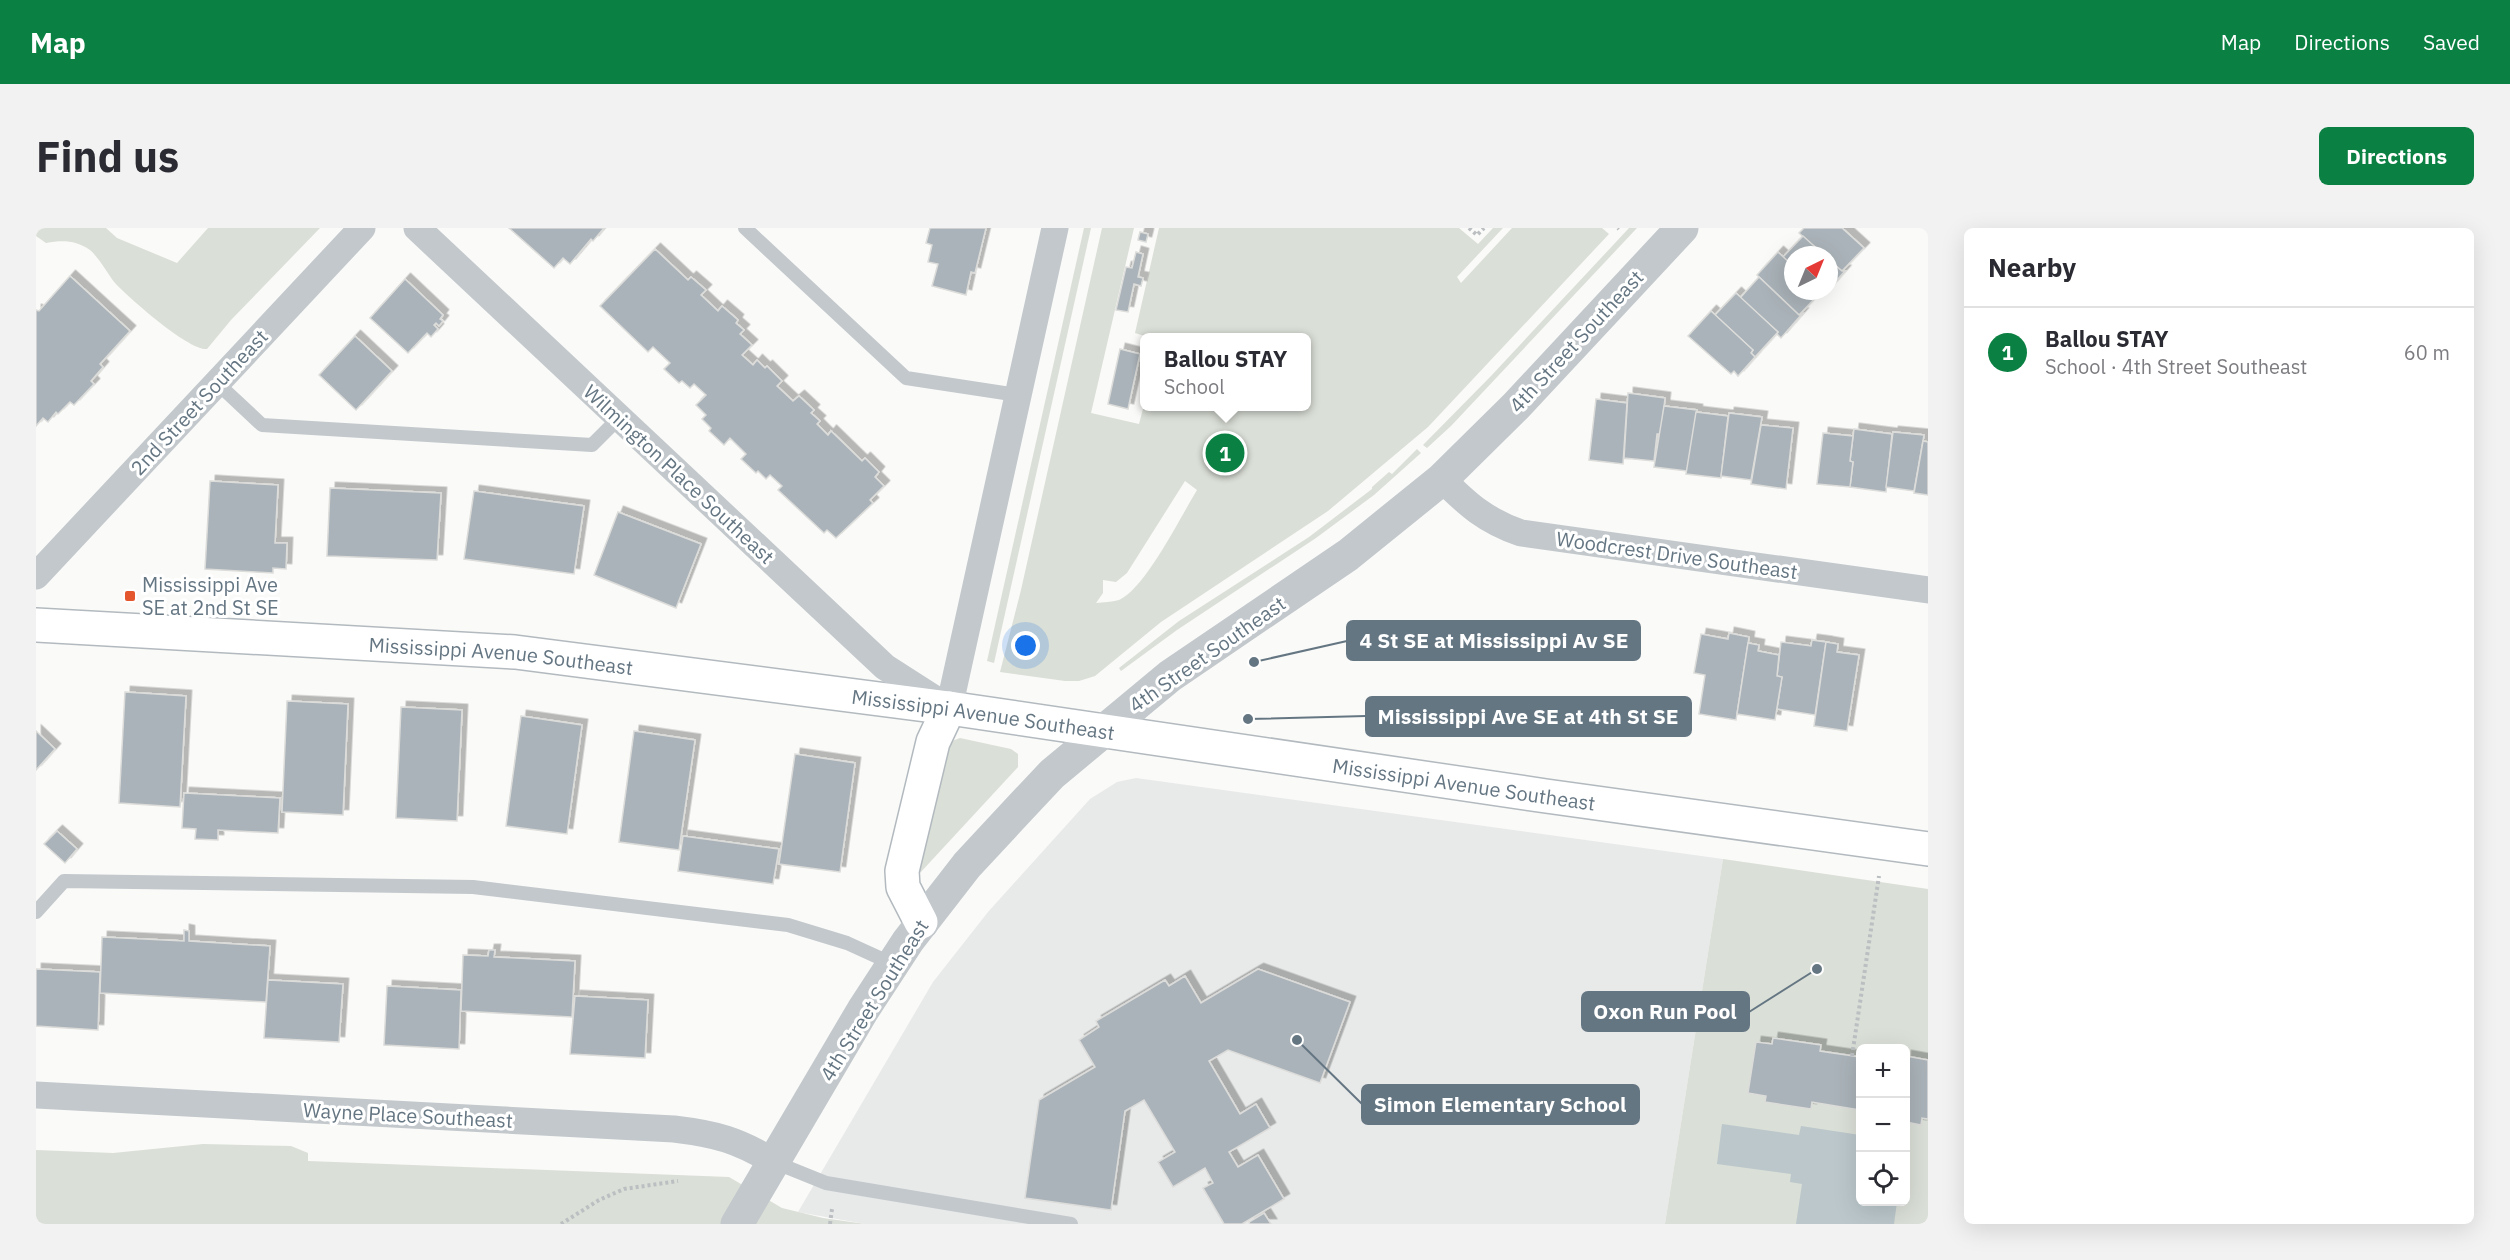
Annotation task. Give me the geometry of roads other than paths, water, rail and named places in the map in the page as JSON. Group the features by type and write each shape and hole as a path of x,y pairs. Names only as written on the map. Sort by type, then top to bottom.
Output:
{"main road":[{"name":"Mississippi Avenue Southeast","path":"36,625 515,652 949,708 1928,849"},
{"path":"921,922 903,886 902,871 933,742 949,708"}],"street":[{"name":"2nd Street Southeast","path":"36,576 362,228"},
{"name":"Wilmington Place Southeast","path":"417,228 885,667 949,708"},
{"path":"949,708 1054,228"},
{"name":"4th Street Southeast","path":"737,1224 893,964 921,922 967,865 1052,774 1170,676 1348,555 1442,479 1516,406 1682,228"},
{"name":"Woodcrest Drive Southeast","path":"1442,479 1480,514 1497,525 1521,533 1928,590"},
{"name":"Wayne Place Southeast","path":"36,1095 674,1130 702,1133 738,1142 774,1162"}],"lane":[{"path":"745,228 906,378 1018,395"},
{"path":"217,383 262,425 592,445 619,418"},
{"path":"36,912 64,881 473,886 788,925 847,943 893,964"},
{"path":"774,1162 826,1183 1071,1224"}],"place":[{"name":"Ballou STAY","path":"1225,453"},
{"name":"Mississippi Ave SE at 2nd St SE","path":"130,596"},
{"name":"4 St SE at Mississippi Av SE","path":"1254,662"},
{"name":"Mississippi Ave SE at 4th St SE","path":"1248,719"},
{"name":"Oxon Run Pool","path":"1817,969"},
{"name":"Simon Elementary School","path":"1297,1040"}]}
